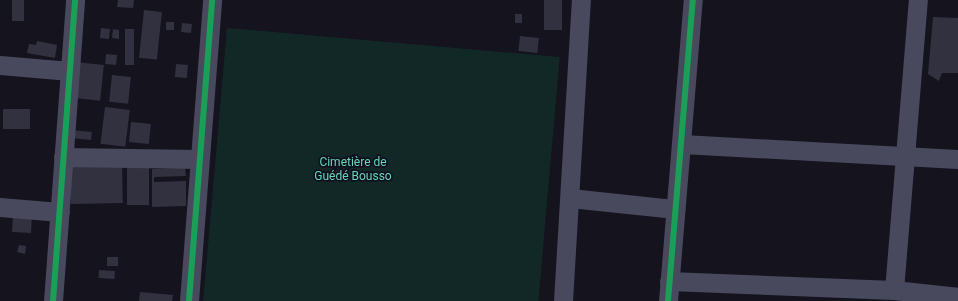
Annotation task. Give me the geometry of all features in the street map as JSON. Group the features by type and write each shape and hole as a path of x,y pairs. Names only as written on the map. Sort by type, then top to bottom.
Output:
{"street":[{"path":"53,301 76,0"},
{"path":"190,301 199,159 212,0"},
{"path":"563,301 581,0"},
{"path":"668,301 693,0"},
{"path":"894,290 918,0"},
{"path":"0,65 70,71"},
{"path":"682,144 958,159"},
{"path":"63,157 199,159"},
{"path":"570,198 675,208"},
{"path":"0,207 60,212"},
{"path":"669,281 894,290 958,297"}],"green space":[{"name":"Cimetière de Guédé Bousso","path":"227,28 560,57 538,301 203,301"}],"building":[{"path":"12,0 24,0 24,21 12,21"},
{"path":"118,0 134,0 133,8 117,7"},
{"path":"544,0 562,0 562,30 544,30"},
{"path":"144,10 162,12 157,60 139,58"},
{"path":"515,14 522,14 522,23 515,23"},
{"path":"933,17 958,18 958,73 942,73 939,81 928,74"},
{"path":"166,22 174,22 174,30 166,30"},
{"path":"182,23 192,24 191,33 181,32"},
{"path":"101,28 110,29 109,39 100,38"},
{"path":"113,29 119,30 119,39 112,38"},
{"path":"125,29 134,29 134,65 125,65"},
{"path":"520,36 539,38 537,53 518,51"},
{"path":"37,41 57,45 55,58 27,53 29,44 36,45"},
{"path":"106,54 117,55 116,65 105,64"},
{"path":"76,62 104,65 100,101 72,98"},
{"path":"176,64 188,65 187,78 175,77"},
{"path":"112,75 131,77 128,104 109,102"},
{"path":"105,107 130,110 125,147 100,144"},
{"path":"3,109 30,109 30,129 3,129"},
{"path":"131,122 151,124 149,144 129,142"},
{"path":"72,130 92,132 91,140 71,138"},
{"path":"122,160 123,203 71,204 70,161"},
{"path":"127,166 149,166 149,205 127,205"},
{"path":"185,168 186,176 154,177 154,182 186,181 186,206 152,207 152,169"},
{"path":"13,214 32,215 31,233 12,232"},
{"path":"19,245 26,246 25,254 17,252"},
{"path":"107,257 118,257 118,266 107,266"},
{"path":"99,270 115,271 114,279 98,278"},
{"path":"140,292 173,295 172,301 139,301"}],"cycle path":[{"path":"53,301 75,0"},
{"path":"189,301 212,0"},
{"path":"668,301 693,0"}]}
